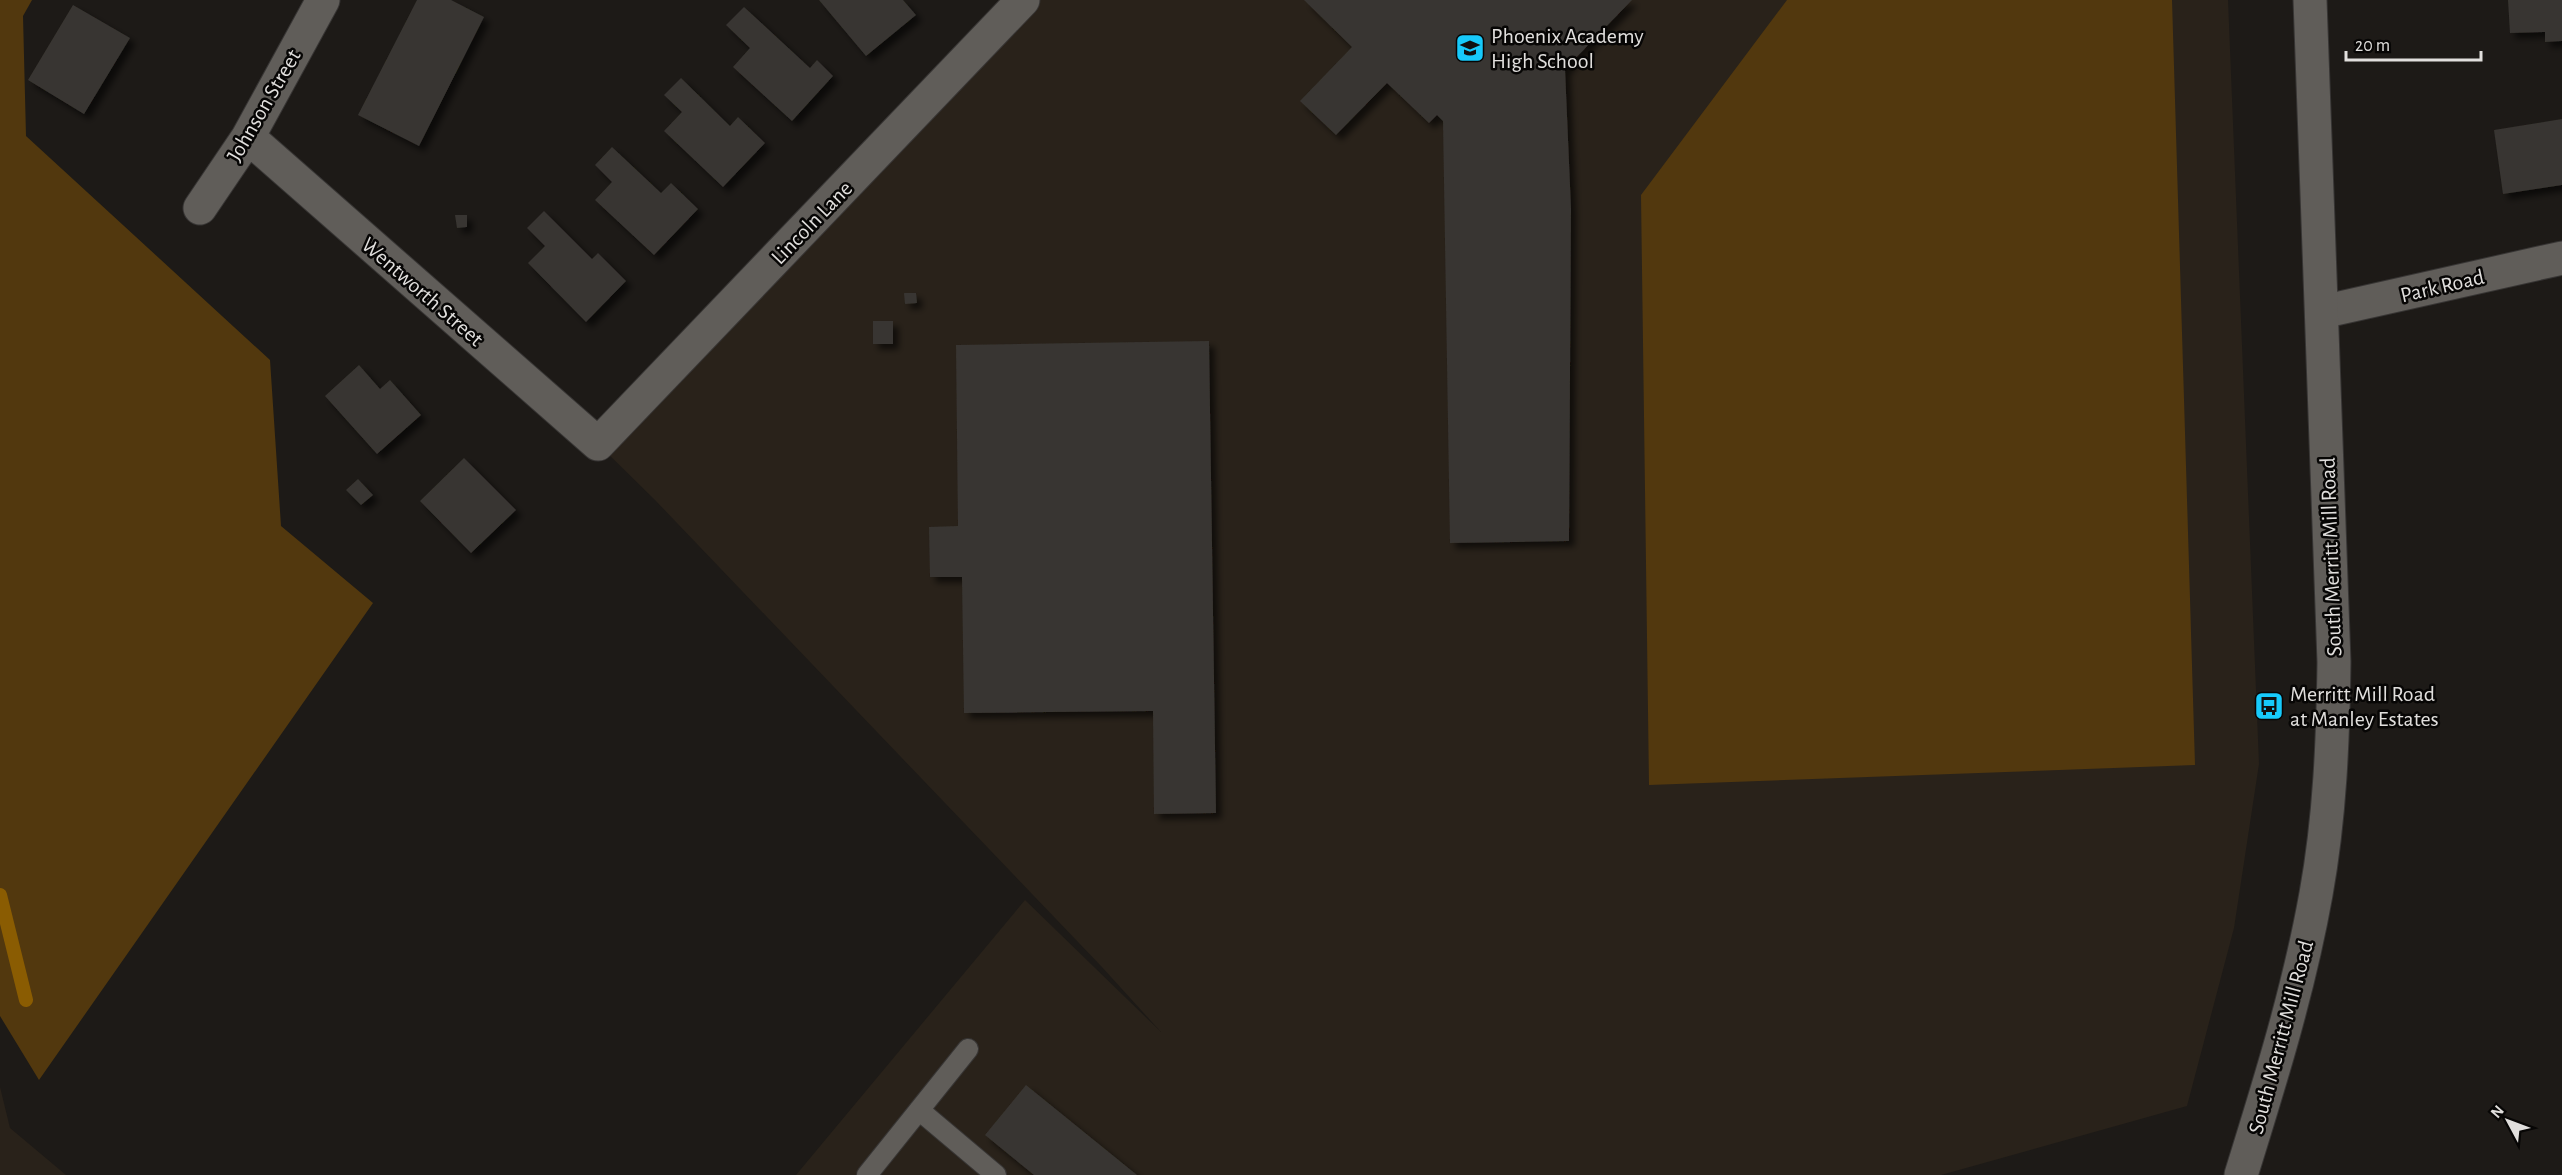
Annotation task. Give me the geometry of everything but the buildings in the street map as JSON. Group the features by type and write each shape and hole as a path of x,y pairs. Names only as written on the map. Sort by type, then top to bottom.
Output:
{"street":[{"name":"Johnson Street","path":"200,208 248,137 323,0"},
{"name":"Lincoln Lane","path":"598,444 1023,0"},
{"name":"South Merritt Mill Road","path":"2241,1175 2276,1062 2300,971 2317,892 2333,740 2334,662 2310,0"},
{"name":"Wentworth Street","path":"248,137 598,444"},
{"name":"Park Road","path":"2322,312 2562,258"}],"lane":[{"path":"867,1175 968,1049"},
{"path":"919,1110 996,1175"}],"shaded area":[{"path":"0,0 32,0 23,16 26,136 270,360 281,526 373,603 39,1080 0,1016"},
{"path":"1023,0 2228,0 2259,764 2234,928 2187,1106 1941,1175 796,1175 1025,900 1161,1032 1101,966 655,500 598,444"},
{"path":"1787,0 2172,0 2195,765 1649,785 1641,195"},
{"path":"0,1087 10,1128 66,1175 0,1175"}],"waterway":[{"path":"0,895 26,1000"}],"place":[{"name":"Phoenix Academy High School","path":"1470,48"},
{"name":"Merritt Mill Road at Manley Estates","path":"2269,706"}]}
